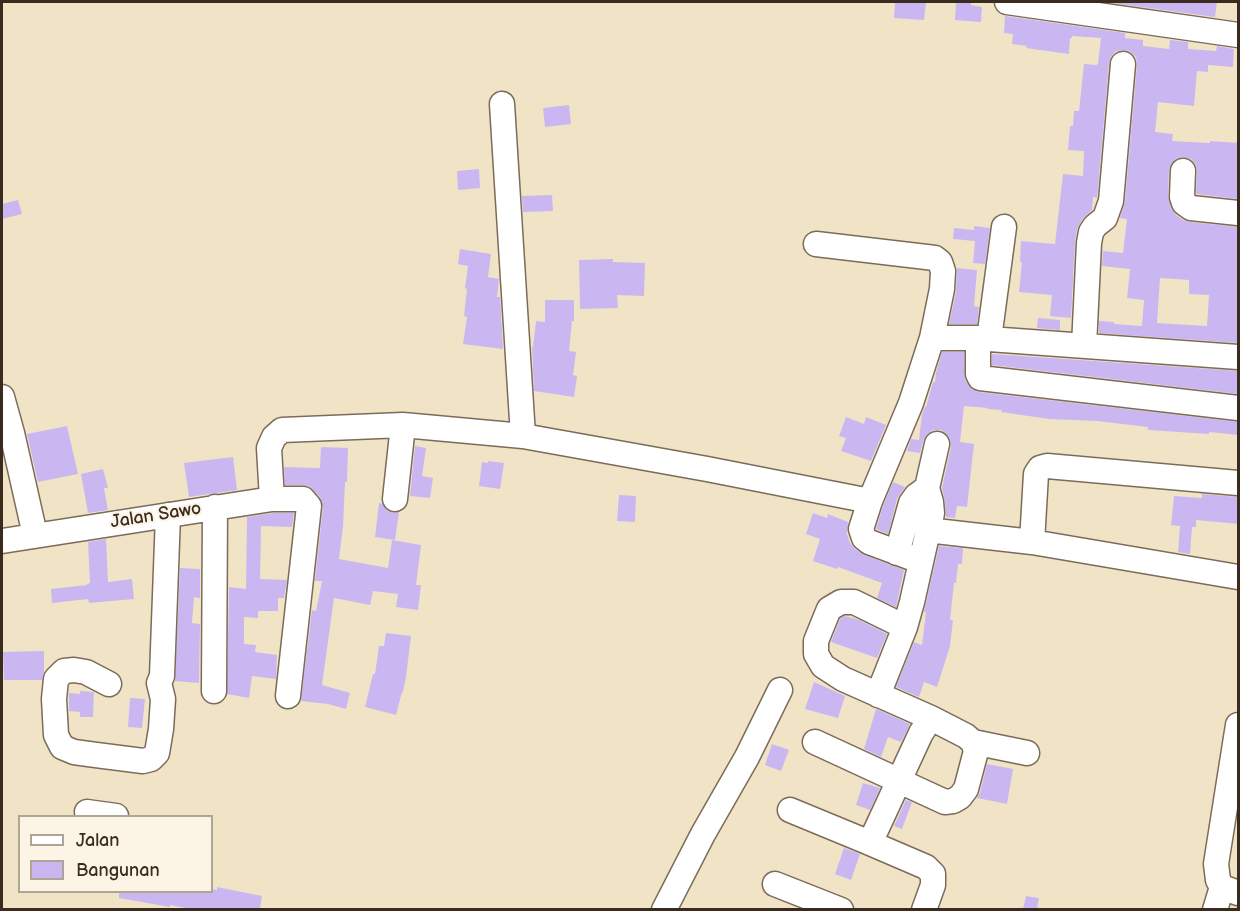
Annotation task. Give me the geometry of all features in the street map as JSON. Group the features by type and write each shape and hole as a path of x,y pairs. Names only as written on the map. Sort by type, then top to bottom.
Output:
{"street":[{"path":"1007,2 1239,35"},
{"path":"1084,346 1090,232 1105,218 1111,201 1122,64"},
{"path":"502,104 523,436"},
{"path":"1184,171 1182,197 1184,203 1191,208 1239,213"},
{"path":"1004,227 978,374 981,378 1239,408"},
{"path":"816,244 935,258 940,262 943,271 942,289 932,338 911,403 870,501 861,529 869,542 920,561"},
{"path":"932,338 984,339 1239,357"},
{"path":"2,397 34,535"},
{"path":"395,499 403,425"},
{"path":"272,499 269,448 274,437 282,430 403,425 523,436 870,501"},
{"path":"879,695 905,627 932,513 932,502 927,488 937,444"},
{"path":"1032,542 1036,474 1040,468 1047,466 1239,483"},
{"path":"897,553 911,503 927,488"},
{"name":"Jalan Sawo","path":"2,541 272,499 303,499 309,506 288,696"},
{"path":"214,691 215,507"},
{"path":"109,684 86,672 74,670 64,671 56,679 54,699 56,735 62,747 74,752 96,755 143,761 151,759 157,753 161,729 163,699 159,683 162,676 168,515"},
{"path":"927,530 1032,542 1239,577"},
{"path":"905,627 854,602 841,602 830,609 816,641 816,654 823,666 843,679 930,718 966,736 973,742 1027,753"},
{"path":"664,909 747,757 780,690"},
{"path":"870,843 897,780 930,718"},
{"path":"1225,896 1218,880 1216,864 1239,725"},
{"path":"815,742 945,802 960,798 966,789 976,751 973,742"},
{"path":"790,810 926,867 933,874 933,885 924,909"},
{"path":"87,812 109,815"},
{"path":"775,884 841,909"}],"building":[{"path":"895,2 926,2 924,20 894,18"},
{"path":"956,2 971,2 971,5 982,7 981,22 955,20"},
{"path":"1112,2 1217,2 1215,17"},
{"path":"1005,16 1125,33 1125,38 1143,40 1143,46 1169,49 1170,40 1188,42 1188,49 1216,51 1217,46 1234,49 1233,67 1208,65 1208,72 1197,71 1194,106 1158,102 1155,132 1173,134 1172,141 1239,143 1239,199 1196,194 1196,165 1191,159 1183,157 1171,164 1168,196 1171,208 1183,220 1238,227 1239,343 1099,333 1099,321 1142,326 1144,300 1127,298 1130,269 1102,266 1103,251 1123,253 1127,219 1120,218 1125,202 1137,65 1136,57 1125,50 1116,51 1109,63 1097,198 1093,197 1092,210 1083,218 1077,229 1071,318 1050,316 1052,295 1019,292 1022,262 1020,262 1021,241 1055,244 1063,174 1083,176 1084,151 1068,150 1070,126 1073,126 1074,111 1079,111 1084,64 1098,64 1101,38 1072,36 1069,54 1012,44 1013,34 1004,33","holes":["1160,278 1189,280 1189,294 1209,295 1207,326 1157,323"]},
{"path":"569,105 571,124 545,127 543,108"},
{"path":"479,169 480,188 458,190 457,171"},
{"path":"552,195 553,211 523,212 522,196"},
{"path":"18,200 22,214 2,219 2,204"},
{"path":"974,226 990,228 985,264 973,263 975,241 953,239 954,228 974,230"},
{"path":"460,249 491,254 488,277 499,279 497,297 500,297 503,349 463,344 467,317 464,316 468,266 458,264"},
{"path":"613,259 613,262 645,263 644,296 617,295 618,308 580,309 579,260"},
{"path":"957,268 977,270 974,306 979,307 977,324 949,324 956,292"},
{"path":"545,300 574,300 574,321 572,321 569,351 576,352 573,375 577,376 574,397 534,391 532,346 536,321 545,322"},
{"path":"1038,318 1060,320 1060,330 1037,328"},
{"path":"942,352 964,352 965,380 971,389 978,392 1239,422 1239,435 1148,430 1148,427 1097,421 1049,419 964,406 960,442 974,444 967,507 957,506 955,518 946,517 942,488 951,447 950,439 941,430 933,430 926,435 920,453 907,451 911,439 919,440 922,414 933,382 935,382"},
{"path":"992,354 1239,371 1239,394 992,365"},
{"path":"846,417 864,424 866,417 886,425 871,461 841,451 846,438 839,436"},
{"path":"67,426 78,474 38,482 27,434"},
{"path":"415,446 426,448 422,476 433,478 430,498 410,496"},
{"path":"321,447 348,448 339,559 388,568 392,540 421,545 416,585 421,585 418,610 396,607 398,594 373,591 370,605 334,598 322,685 350,693 346,709 301,701 312,610 316,611 322,581 315,581 323,507 320,497 309,486 285,485 284,467 320,468"},
{"path":"233,457 237,490 189,497 184,463"},
{"path":"488,461 504,463 500,489 479,486 482,462 488,463"},
{"path":"103,469 108,488 104,488 108,510 88,513 81,474"},
{"path":"893,482 905,487 897,499 888,534 876,529"},
{"path":"1202,494 1239,497 1239,524 1196,520 1196,527 1192,527 1190,554 1178,552 1180,526 1171,525 1174,496 1202,498"},
{"path":"619,495 636,496 635,522 617,521"},
{"path":"379,503 387,511 399,512 395,540 375,537"},
{"path":"294,513 292,527 261,526 260,579 287,580 284,598 278,598 278,611 258,611 258,618 244,617 244,644 256,645 255,652 277,655 276,679 252,676 249,698 227,694 229,587 246,589 247,517"},
{"path":"813,513 827,518 828,514 848,522 847,534 855,549 864,555 904,570 896,607 877,598 882,583 838,567 837,569 813,561 820,539 806,534"},
{"path":"106,539 108,582 132,579 134,599 89,603 88,599 52,603 51,589 90,583 88,542"},
{"path":"939,546 963,548 962,564 958,564 956,583 954,583 950,646 937,687 924,682 919,697 896,687 914,642 922,645 926,612 924,612"},
{"path":"180,568 200,569 200,598 194,597 192,623 200,624 199,683 175,681"},
{"path":"845,616 859,620 887,634 877,658 831,642 840,619"},
{"path":"386,633 411,636 406,677 396,715 365,707 373,674 375,674 379,646 384,646"},
{"path":"44,651 42,680 4,680 3,652"},
{"path":"814,682 845,696 838,718 805,709"},
{"path":"80,691 94,692 93,717 80,717 80,712 69,711 69,693 80,694"},
{"path":"130,698 145,699 142,728 128,727"},
{"path":"876,709 910,724 901,742 888,737 881,757 864,749"},
{"path":"772,744 789,750 781,771 765,765"},
{"path":"987,764 1013,769 1007,804 977,798"},
{"path":"863,783 880,788 870,810 856,805"},
{"path":"906,800 912,802 902,829 894,826"},
{"path":"844,848 860,854 851,880 835,874"},
{"path":"217,887 262,896 260,909 191,909 119,898 119,893 213,893 213,889 217,890"},
{"path":"1026,896 1039,898 1037,909 1023,909"}]}
